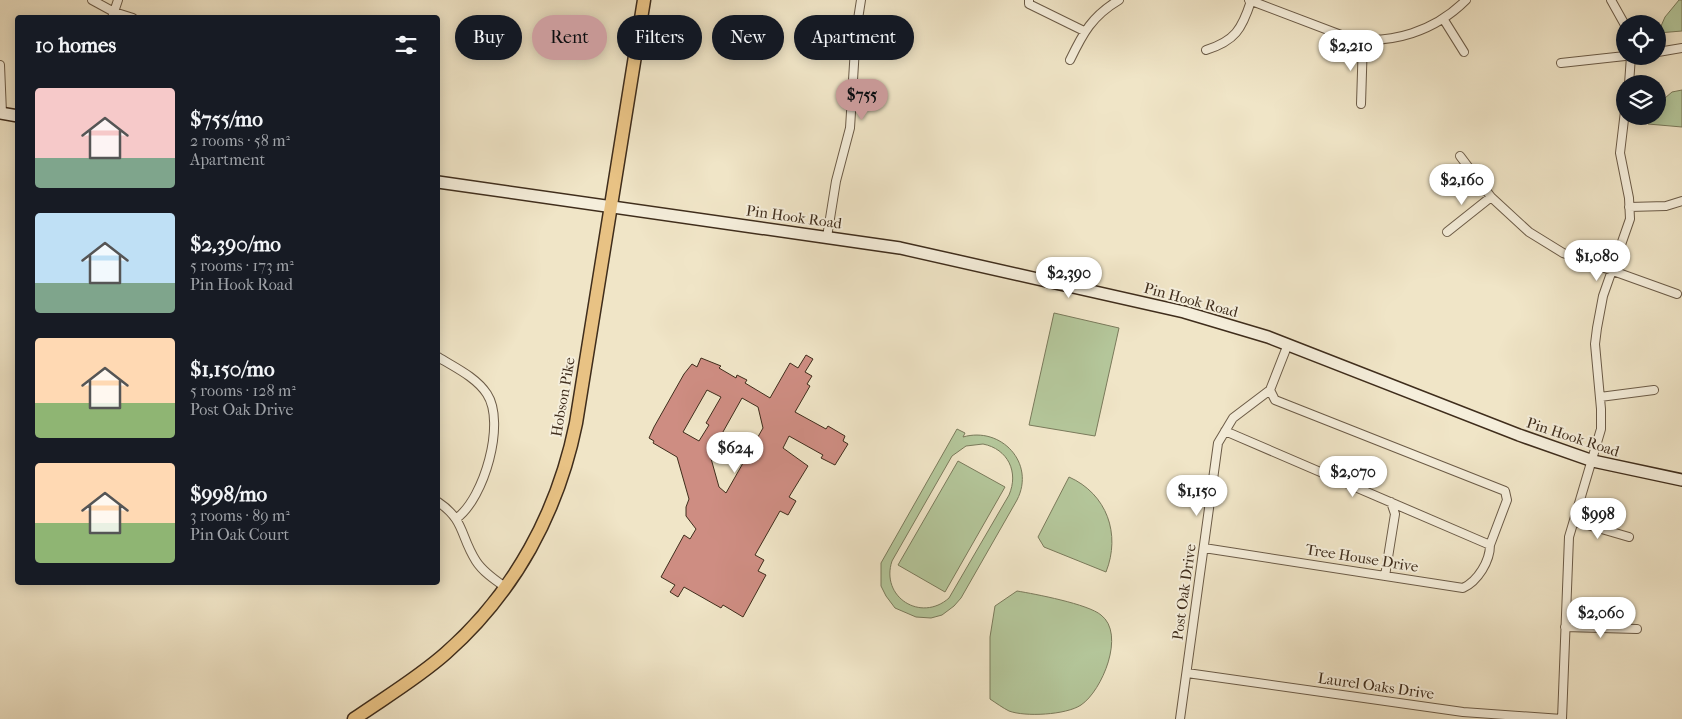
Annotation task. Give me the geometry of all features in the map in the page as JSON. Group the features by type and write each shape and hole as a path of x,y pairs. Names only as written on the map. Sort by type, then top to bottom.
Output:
{"main road":[{"name":"Hobson Pike","path":"354,719 445,654 475,624 505,587 531,549 559,489 570,454 644,0"}],"street":[{"path":"92,0 113,15 118,0"},
{"path":"827,237 836,181 850,128 856,32 862,0"},
{"path":"1070,60 1084,31 1102,10 1119,0"},
{"path":"1206,50 1229,41 1238,32 1246,18 1250,0 1349,38 1363,40 1416,32 1444,20 1466,0"},
{"path":"1611,0 1619,15"},
{"path":"1029,2 1084,31"},
{"path":"1444,20 1464,52"},
{"path":"1361,104 1363,40"},
{"path":"1666,51 1682,48"},
{"path":"1561,63 1616,57"},
{"path":"0,65 1,113 15,115"},
{"path":"1562,719 1569,537 1601,429 1596,336 1603,296 1630,219 1630,207 1620,153 1623,125"},
{"path":"1460,156 1491,198 1529,232 1556,249 1613,272 1677,294"},
{"name":"Pin Hook Road","path":"440,182 900,248 1184,312 1288,344 1592,462 1682,480"},
{"path":"1447,232 1491,198"},
{"path":"1630,207 1666,206 1682,201"},
{"path":"1270,390 1288,344"},
{"path":"440,358 476,381 487,394 494,413 494,436 483,474 472,499 457,518"},
{"name":"Post Oak Drive","path":"1180,719 1218,443 1234,418 1270,390"},
{"name":"Tree House Drive","path":"1204,548 1462,588 1471,584 1477,578 1490,553 1490,545 1507,500 1505,491 1275,400 1270,390"},
{"path":"1600,397 1654,390"},
{"path":"1226,431 1490,545"},
{"path":"1385,576 1395,514 1391,502"},
{"path":"440,504 457,518 468,548 477,563 505,587"},
{"path":"1574,521 1629,537"},
{"path":"1566,627 1636,629"},
{"name":"Laurel Oaks Drive","path":"1187,673 1463,712 1562,719"}],"green space":[{"path":"1679,0 1682,0 1682,31 1666,32 1666,16"},
{"path":"1682,90 1682,127 1659,125 1666,125 1666,97 1672,92"},
{"path":"1054,313 1119,328 1095,436 1029,425"},
{"path":"957,429 965,433 963,437 977,435 990,437 1002,442 1011,450 1018,461 1022,473 1022,486 1017,500 961,598 954,606 942,615 931,618 916,617 895,608 881,586 881,563","holes":["983,444 992,447 1005,456 1012,470 1013,478 1009,495 949,598 938,605 927,608 915,607 897,595 892,585 890,574 892,561 952,456 966,446"]},
{"path":"958,461 1005,487 945,592 898,565"},
{"path":"1069,477 1082,484 1093,494 1107,517 1111,530 1112,544 1106,572 1044,547 1038,537"},
{"path":"1017,591 1085,607 1101,615 1108,624 1111,635 1111,648 1108,662 1096,688 1081,705 1056,713 1025,714 1009,711 990,699 990,637 995,606"}],"building":[{"path":"806,355 813,359 805,372 812,376 807,384 810,386 795,412 826,429 828,426 845,436 843,441 848,444 835,465 821,458 823,455 789,436 783,448 808,466 789,497 796,501 788,515 780,511 755,555 764,560 758,571 766,575 743,617 723,605 721,608 684,587 678,597 670,592 675,585 661,577 684,535 690,539 696,529 686,516 686,507 689,499 677,457 653,443 654,441 649,438 654,427 684,374 692,364 697,367 701,358 721,366 719,368 736,378 737,375 747,380 745,383 770,398 790,363 798,368","holes":["707,390 721,397 706,423 709,425 699,441 683,432","742,398 758,407 763,428 726,493 719,487 710,455"]}]}
